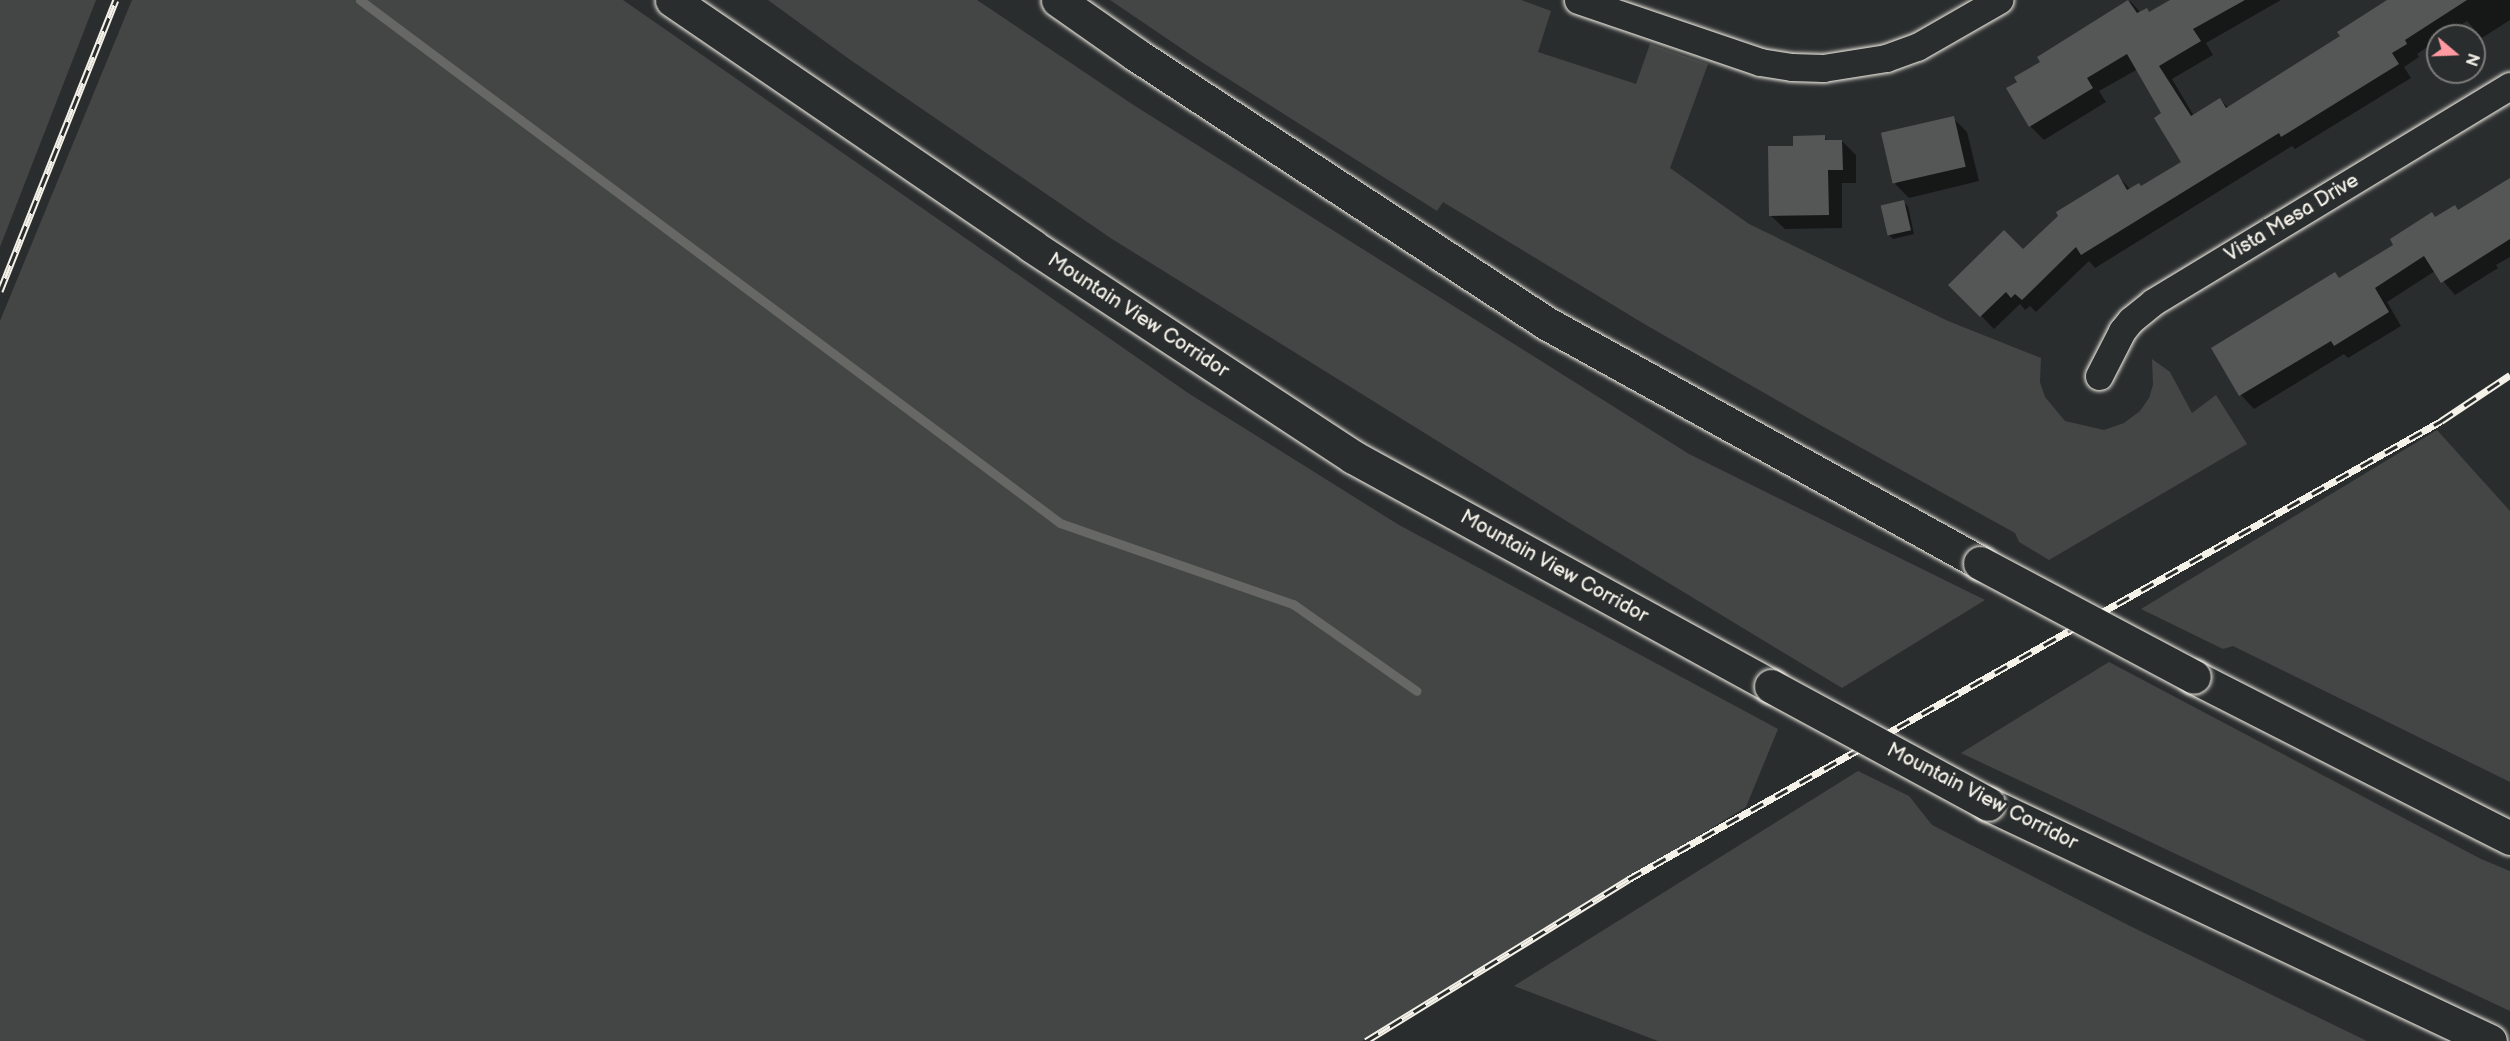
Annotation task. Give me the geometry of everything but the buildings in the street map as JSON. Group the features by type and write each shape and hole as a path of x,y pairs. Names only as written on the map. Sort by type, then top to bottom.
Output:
{"highway":[{"name":"Mountain View Corridor","path":"672,0 1032,246 1353,457 1988,804 2490,1041"},
{"path":"1058,0 1135,54 1546,322 1980,563 2194,677 2510,838"}],"street":[{"path":"1578,0 1760,62 1792,67 1823,68 1886,58 1917,47 1999,0"},
{"name":"Vista Mesa Drive","path":"2099,376 2122,332 2131,320 2153,302 2510,86"}],"shaded area":[{"path":"0,0 96,0 0,247"},
{"path":"132,0 623,0 1188,393 1399,525 1778,729 1746,807 1362,1041 0,1041 0,321"},
{"path":"768,0 977,0 1135,106 1689,454 1985,600 1842,688 1568,522 1112,239 849,59"},
{"path":"1110,0 1521,0 1551,11 1538,52 1636,84 1650,44 1708,64 1670,168 1749,224 1948,321 2041,358 2040,382 2045,397 2065,421 2104,430 2124,423 2140,411 2149,398 2153,385 2152,359 2170,372 2192,413 2216,395 2247,444 2049,560 2019,542 2015,533 1646,325 1443,202 1437,211 1200,61"},
{"path":"2437,430 2510,511 2510,782 2233,646 2223,649 2141,609"},
{"path":"2109,662 2481,859 2510,871 2510,1011 1961,753"},
{"path":"1858,771 1909,796 1932,825 2132,927 2367,1041 1658,1041 1514,986"}],"waterway":[{"path":"360,0 1060,523 1293,604 1417,691"}],"railway":[{"path":"0,291 116,0"},
{"path":"1366,1041 1629,879 2441,421 2510,375"}]}
